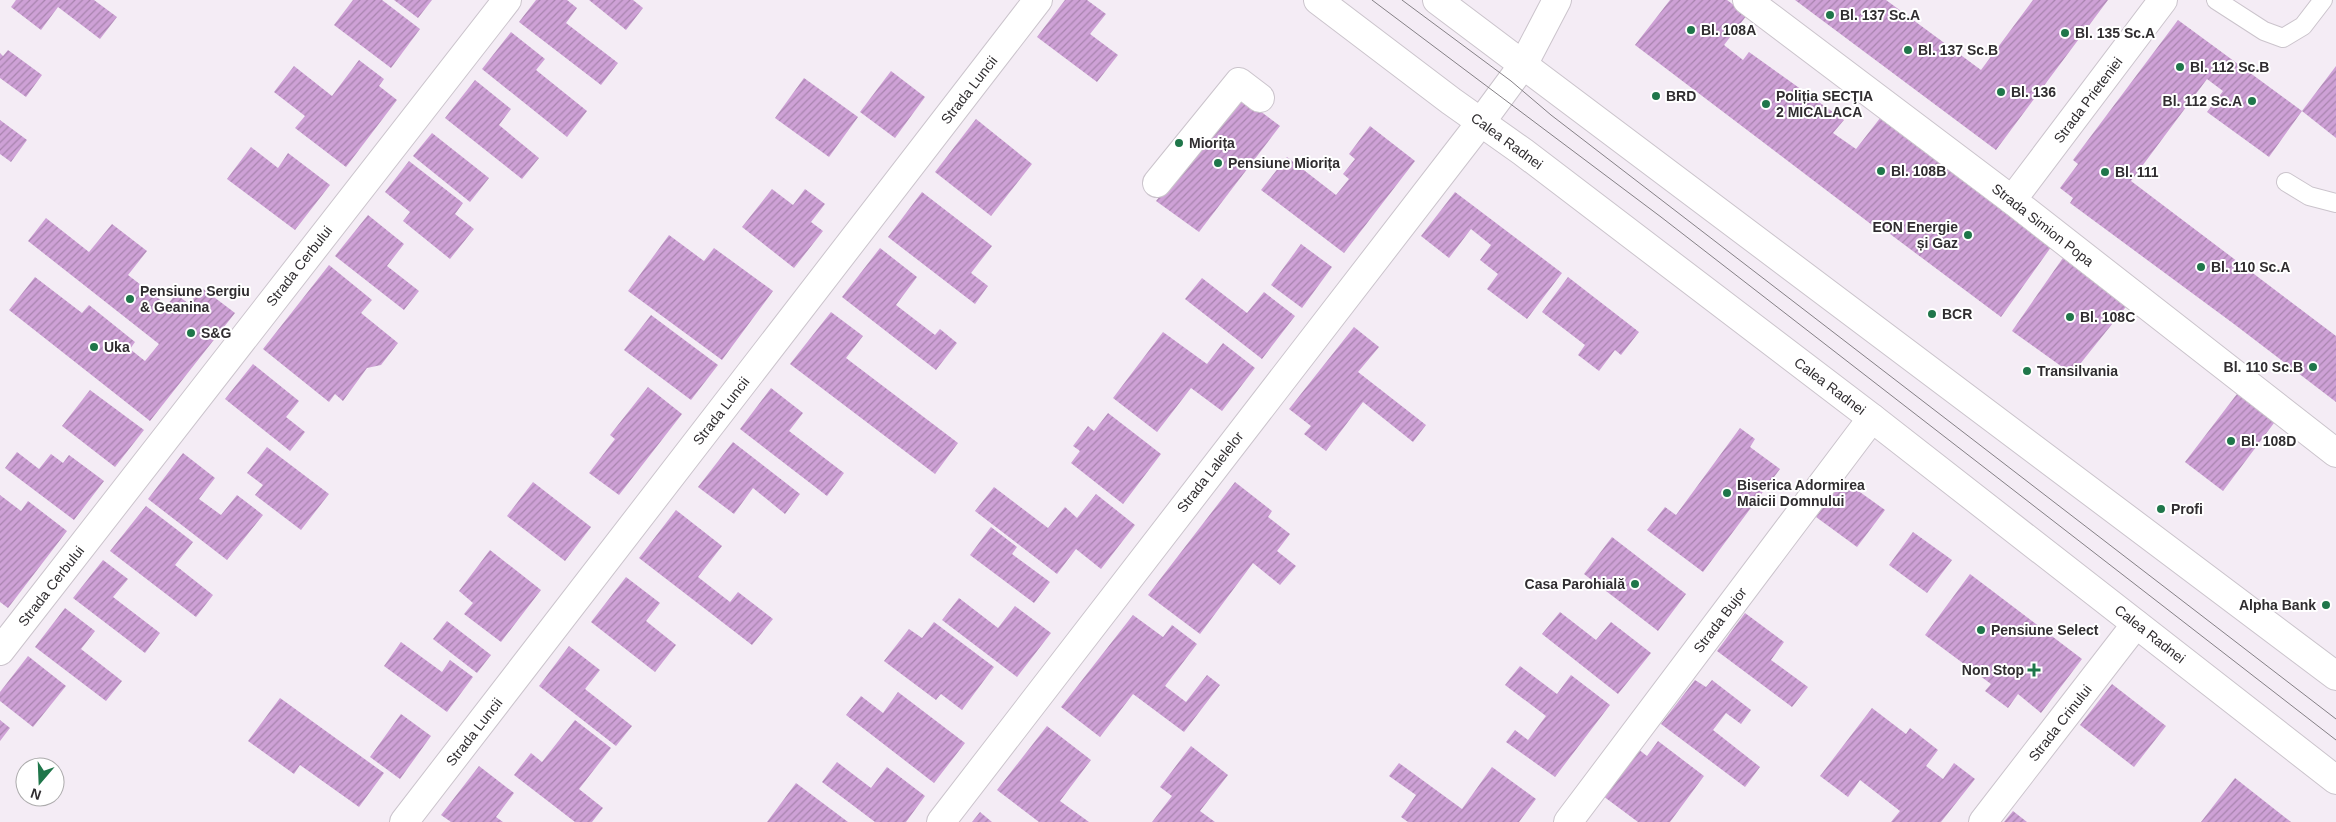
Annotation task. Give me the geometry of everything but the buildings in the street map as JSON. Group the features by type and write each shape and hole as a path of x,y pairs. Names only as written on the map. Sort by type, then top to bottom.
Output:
{"street":[{"name":"Strada Cerbului","path":"0,651 507,0"},
{"name":"Strada Luncii","path":"404,822 1038,0"},
{"name":"Calea Radnei","path":"1318,0 1872,418 2336,780"},
{"path":"1438,0 2336,676"},
{"name":"Strada Lalelelor","path":"940,822 1481,122 1523,65 1557,0"},
{"name":"Strada Simion Popa","path":"1747,0 2012,200 2336,453"},
{"name":"Strada Prieteniei","path":"2012,200 2163,0"},
{"path":"1157,184 1239,82 1260,98"},
{"name":"Strada Bujor","path":"1568,822 1872,418"},
{"name":"Strada Crinului","path":"1983,822 2136,624"}],"lane":[{"path":"2216,0 2264,31 2283,38 2303,26 2322,0"},
{"path":"2286,182 2309,196 2336,203"}],"tram line":[{"path":"1372,0 1661,217 2336,740"},
{"path":"1402,0 1511,81 1551,115 2336,719"}],"place":[{"name":"Bl. 137 Sc.A","path":"1830,15"},
{"name":"Bl. 108A","path":"1691,30"},
{"name":"Bl. 135 Sc.A","path":"2065,33"},
{"name":"Bl. 137 Sc.B","path":"1908,50"},
{"name":"Bl. 112 Sc.B","path":"2180,67"},
{"name":"Bl. 136","path":"2001,92"},
{"name":"BRD","path":"1656,96"},
{"name":"Bl. 112 Sc.A","path":"2252,101"},
{"name":"Poliția SECŢIA 2 MICALACA","path":"1766,104"},
{"name":"Miorița","path":"1179,143"},
{"name":"Pensiune Miorița","path":"1218,163"},
{"name":"Bl. 108B","path":"1881,171"},
{"name":"Bl. 111","path":"2105,172"},
{"name":"EON Energie și Gaz","path":"1968,235"},
{"name":"Bl. 110 Sc.A","path":"2201,267"},
{"name":"Pensiune Sergiu & Geanina","path":"130,299"},
{"name":"BCR","path":"1932,314"},
{"name":"Bl. 108C","path":"2070,317"},
{"name":"S&G","path":"191,333"},
{"name":"Uka","path":"94,347"},
{"name":"Bl. 110 Sc.B","path":"2313,367"},
{"name":"Transilvania","path":"2027,371"},
{"name":"Bl. 108D","path":"2231,441"},
{"name":"Biserica Adormirea Maicii Domnului","path":"1727,493"},
{"name":"Profi","path":"2161,509"},
{"name":"Casa Parohială","path":"1635,584"},
{"name":"Alpha Bank","path":"2326,605"},
{"name":"Pensiune Select","path":"1981,630"},
{"name":"Non Stop","path":"2034,670"}]}
